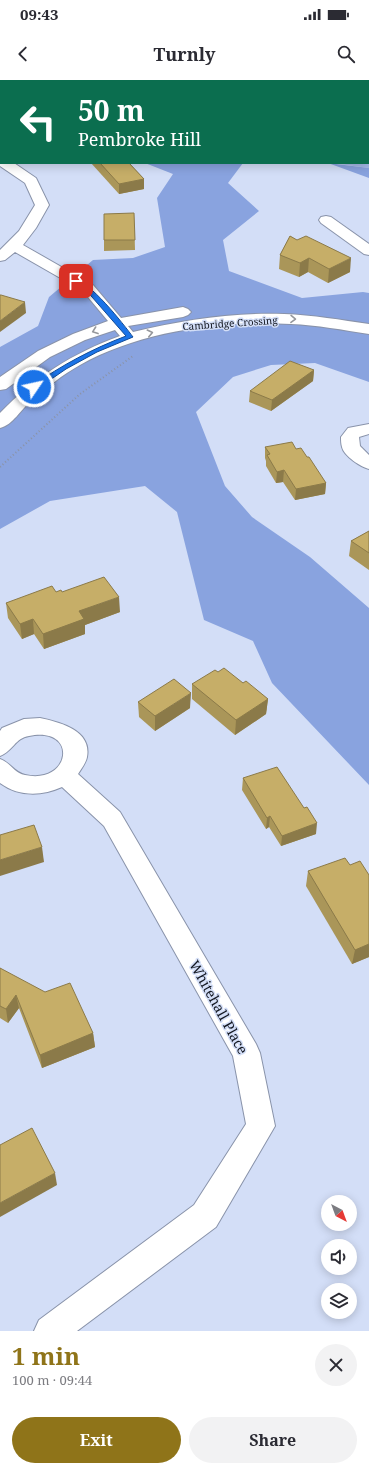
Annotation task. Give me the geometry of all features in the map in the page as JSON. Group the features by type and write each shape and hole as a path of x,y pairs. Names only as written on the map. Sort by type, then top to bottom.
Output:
{"street":[{"path":"0,257 15,246 30,228 42,205 31,181 6,164"},
{"path":"326,220 369,251"},
{"path":"15,246 88,288 130,337"},
{"name":"Cambridge Crossing","path":"0,386 44,354 79,337 118,323 209,308 265,306 328,310 369,317"},
{"name":"Cambridge Crossing","path":"0,423 34,387 64,367 95,351 130,337 187,324 256,319 303,320 369,329"},
{"path":"369,429 354,432 350,437 351,448 369,464"},
{"path":"0,747 9,736 20,730 31,726 44,726 55,728 65,733 72,740 76,749 75,758 71,767 64,775 53,781 40,785 26,785 14,781 4,774 0,768"},
{"name":"Whitehall Place","path":"50,1331 205,1216 261,1126 246,1053 112,819 64,775"}],"path":[{"path":"0,467 79,395 110,370 134,355"}],"shaded area":[{"path":"148,164 242,164 228,183 259,211 223,240 229,271 302,298 363,292 369,293 369,382 315,363 271,365 233,377 196,412 225,486 252,517 310,557 369,608 369,785 272,683 253,641 204,620 177,512 145,486 50,501 0,529 0,347 38,326 49,297 93,260 133,258 165,247 157,198 173,174"},
{"path":"331,164 369,168 369,178"},
{"path":"339,164 369,164 369,168"}],"building":[{"path":"101,164 130,164 144,179 119,184"},
{"path":"134,213 135,240 104,240 104,214"},
{"path":"290,236 297,240 306,236 351,258 329,269 309,258 300,263 280,255"},
{"path":"0,295 25,302 0,321"},
{"path":"290,361 314,370 272,400 250,391"},
{"path":"292,442 296,449 301,448 307,457 309,457 326,483 296,489 284,470 277,472 267,455 270,454 265,447"},
{"path":"369,531 369,553 351,541"},
{"path":"104,577 119,597 79,611 84,619 43,634 33,619 20,624 6,603 52,586 56,592 61,590 62,592"},
{"path":"224,668 243,683 246,681 268,699 236,720 192,684 215,670 218,672"},
{"path":"174,679 191,693 155,716 138,702"},
{"path":"277,767 304,808 307,807 317,823 282,836 270,816 267,818 243,778"},
{"path":"34,825 42,847 0,860 0,835"},
{"path":"345,858 350,865 360,861 369,875 369,944 355,950 308,871"},
{"path":"0,968 45,992 70,983 93,1033 40,1055 16,995 6,1009 0,1006"},
{"path":"32,1128 55,1173 0,1203 0,1145"}],"route":[{"path":"34,387 64,367 95,351 130,337 88,288 76,281"}]}
